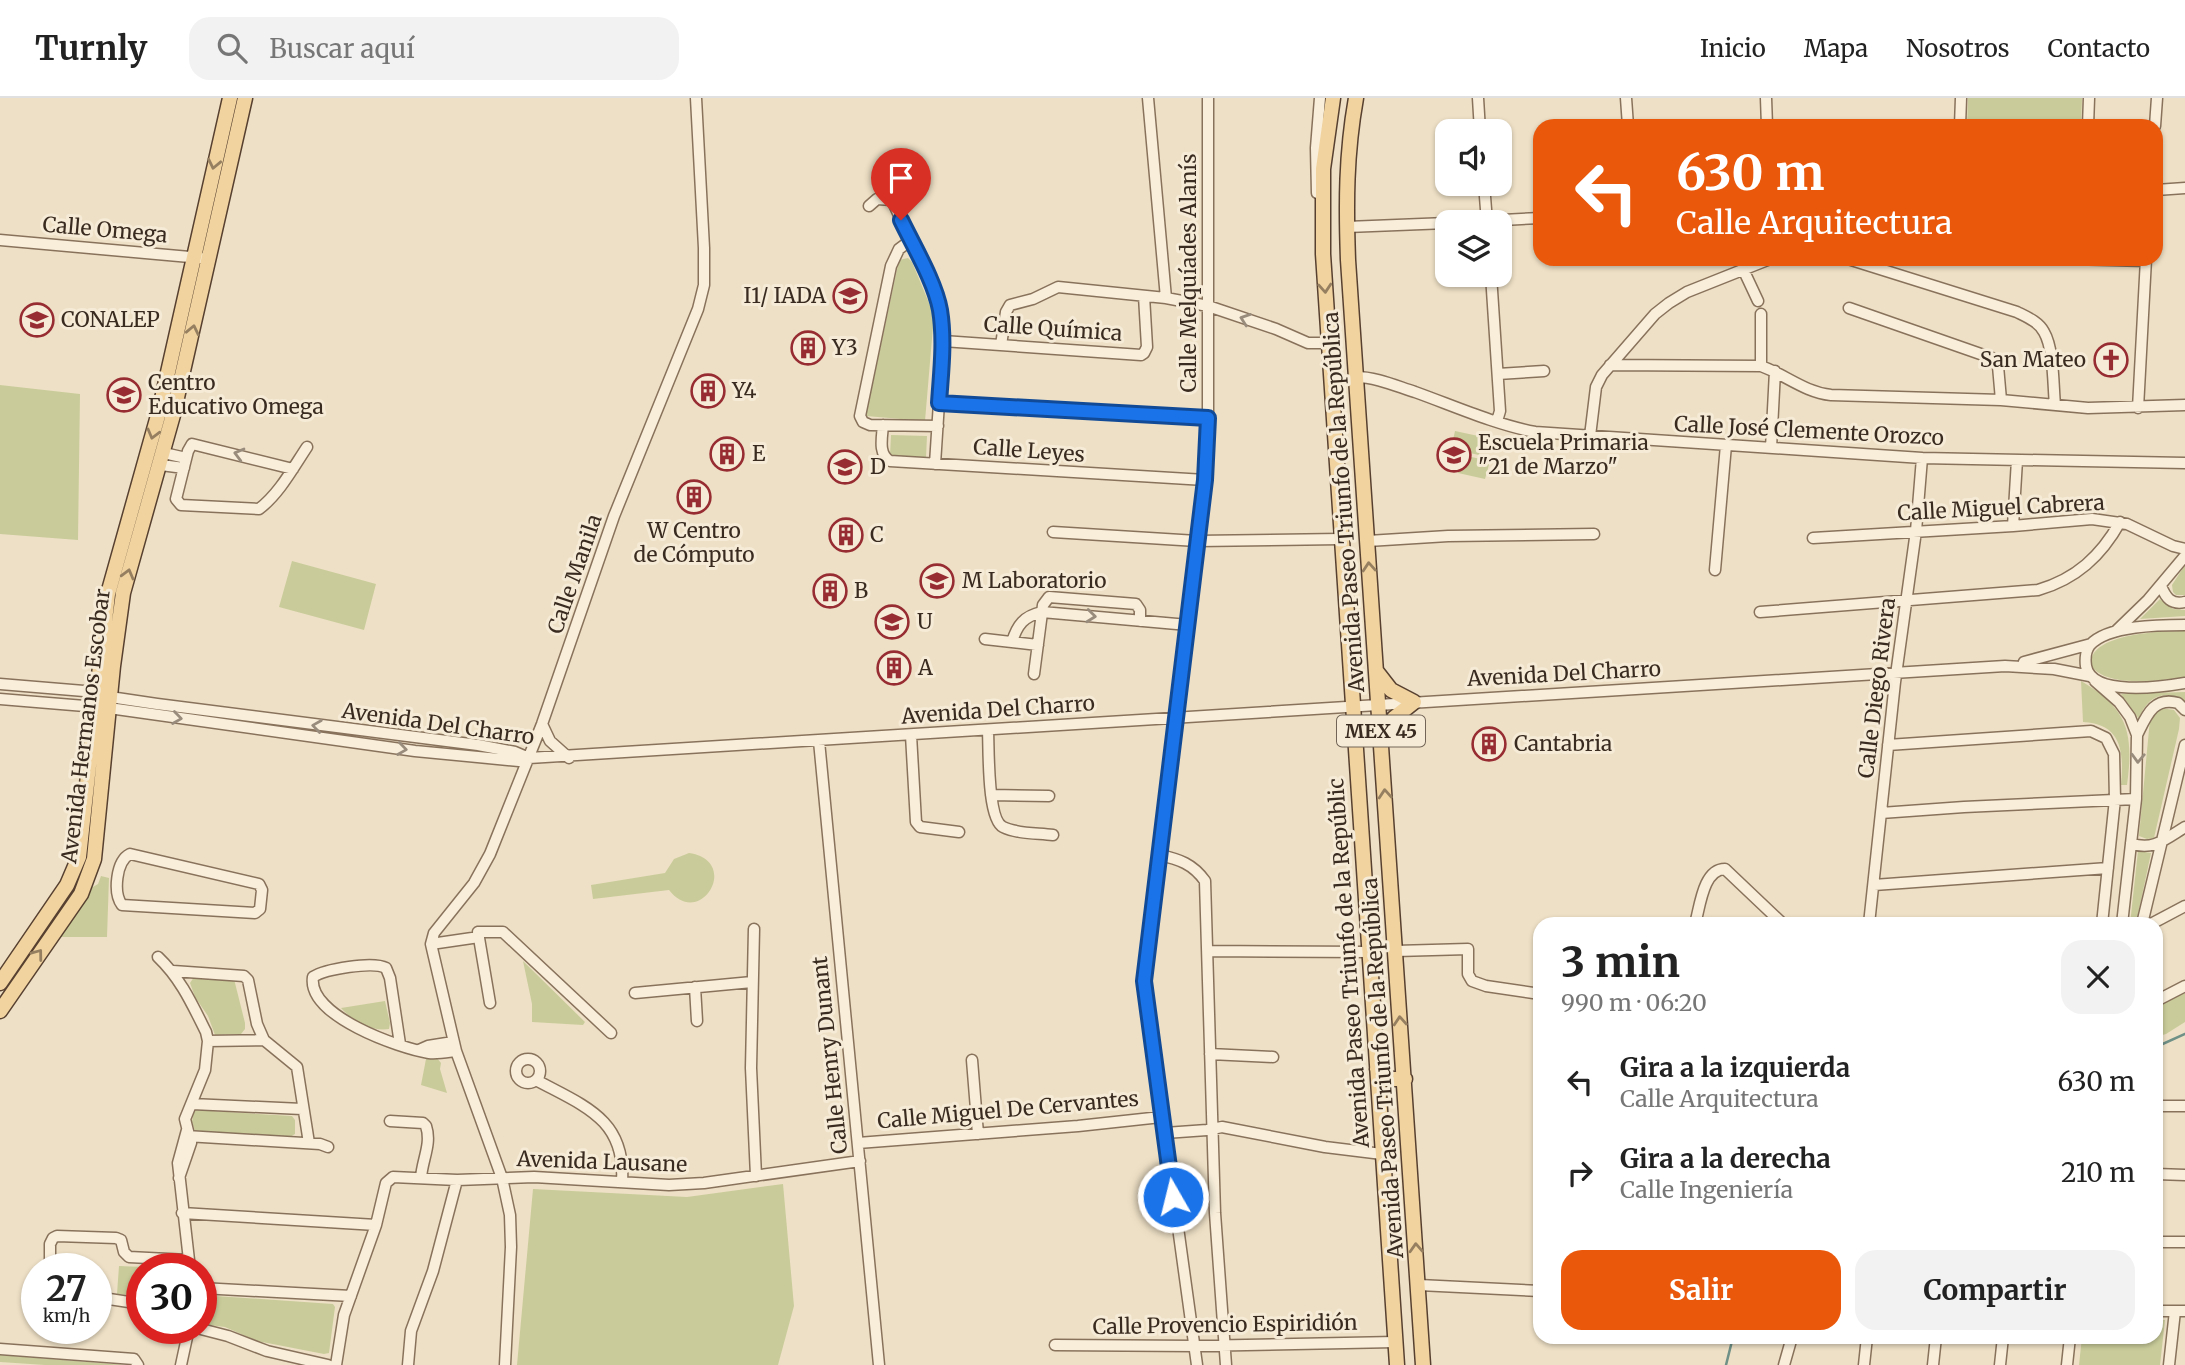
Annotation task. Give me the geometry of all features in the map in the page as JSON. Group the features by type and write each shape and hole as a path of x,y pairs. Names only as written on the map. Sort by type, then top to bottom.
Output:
{"main road":[{"name":"Avenida Hermanos Escobar","path":"0,1011 80,894 94,859 96,765 108,594 162,459 185,367 201,258 230,98"},
{"name":"Avenida Hermanos Escobar","path":"132,534 169,363 245,98"},
{"name":"Avenida Paseo Triunfo de la Repúblic","path":"1332,98 1326,138 1322,254 1396,1365"},
{"name":"Avenida Paseo Triunfo de la República","path":"1356,98 1347,158 1348,260 1423,1365"},
{"path":"1322,208 1332,222 1347,227"},
{"path":"1322,254 1331,247 1339,247 1348,260"},
{"path":"169,363 185,367"},
{"path":"1376,671 1391,690 1414,702 1394,718 1381,742"},
{"name":"Avenida Hermanos Escobar","path":"0,983 75,872 96,765"},
{"path":"1377,1069 1389,1079 1405,1079"},
{"path":"1393,1307 1411,1309 1421,1329"}],"street":[{"name":"Calle Manila","path":"431,941 484,865 529,758 614,516 702,295 704,248 696,98"},
{"path":"1149,98 1166,298"},
{"name":"Calle Melquíades Alanís","path":"1197,1365 1144,981 1205,480 1208,418 1209,98"},
{"path":"1320,98 1315,169 1316,187 1322,208"},
{"path":"1478,98 1479,119"},
{"path":"1626,98 1628,119"},
{"path":"1766,98 1767,119"},
{"path":"1960,119 1961,98"},
{"path":"2088,119 2089,98"},
{"path":"2156,119 2157,98"},
{"path":"2163,190 2185,188"},
{"path":"869,206 877,199 892,200 938,302 943,341 935,464"},
{"path":"1512,220 1533,219"},
{"path":"1347,227 1435,223"},
{"name":"Calle Omega","path":"0,240 201,258"},
{"path":"911,240 899,249 891,266 860,411 866,424 937,426"},
{"path":"1590,436 1596,387 1602,375 1655,314 1687,292 1751,266"},
{"path":"1870,266 2031,319 2045,332 2048,341 2055,405"},
{"path":"2138,408 2146,266"},
{"path":"1743,269 1758,301"},
{"path":"1001,345 1010,304 1033,299 1051,288 1058,287 1166,298 1208,306 1308,343 1328,340"},
{"path":"1492,287 1500,411 1497,422"},
{"name":"Calle Química","path":"943,341 1141,355 1147,346 1144,296"},
{"path":"1849,308 1993,358 1998,366 2001,400"},
{"path":"1761,314 1761,366"},
{"path":"1610,365 1761,366 1775,371 1802,388 1831,395 2001,400 2088,408 2185,405"},
{"path":"1497,374 1544,371"},
{"path":"1771,448 1775,371"},
{"name":"Calle José Clemente Orozco","path":"1356,377 1388,383 1497,422 1535,432 1922,458 2185,463"},
{"path":"939,403 1208,418"},
{"name":"Calle Leyes","path":"883,425 883,451 886,459 890,461 1205,480"},
{"path":"293,469 194,443 190,446 176,499 179,504 255,510 268,502 293,469 307,447"},
{"path":"1715,570 1726,445"},
{"name":"Calle Diego Rivera","path":"1869,917 1896,674 1908,601 1922,458"},
{"path":"162,459 185,463"},
{"path":"2013,526 2017,460"},
{"name":"Calle Miguel Cabrera","path":"1813,538 2092,519 2120,522 2185,549"},
{"path":"1760,612 2021,592 2059,584 2098,555 2120,522"},
{"path":"1053,532 1197,541 1341,539"},
{"path":"1368,541 1448,536 1594,534"},
{"path":"2114,633 2161,586 2185,556"},
{"path":"2161,586 2168,599 2174,603 2185,602"},
{"path":"1034,674 1042,612 1045,601 1054,596 1130,602 1140,607 1140,621"},
{"path":"1012,642 1020,622 1042,612 1188,625"},
{"path":"2114,633 2154,626 2185,625"},
{"name":"Avenida Del Charro","path":"0,699 38,702 102,701 415,751 520,761 529,758 569,758 2005,666 2046,658 2091,644 2114,633"},
{"path":"985,639 1038,645"},
{"path":"2091,644 2085,658 2093,678 2119,702 2130,717 2137,735 2136,799 2123,917"},
{"name":"Avenida Del Charro","path":"2005,666 2054,669 2129,687 2185,683"},
{"path":"0,684 39,688 102,701"},
{"path":"38,702 39,688"},
{"path":"2137,735 2150,710 2161,702 2173,701 2185,710"},
{"path":"542,724 550,741 569,758"},
{"path":"988,730 993,811 1000,825 1053,835"},
{"path":"1888,745 2079,731 2098,733 2110,742 2114,754 2115,799 2103,917"},
{"path":"911,735 916,822 920,827 959,832"},
{"name":"Calle Henry Dunant","path":"819,741 879,1365"},
{"path":"2144,917 2185,746"},
{"path":"991,795 1049,796"},
{"path":"1881,814 2136,799"},
{"path":"2131,843 2146,847 2185,827"},
{"path":"130,854 256,883 262,890 260,909 255,913 122,905 118,899 120,865 130,854"},
{"path":"1159,855 1192,866 1205,881 1213,1129 1226,1365"},
{"path":"1874,885 2108,868"},
{"path":"1697,917 1710,876 1716,870 1725,869 1776,917"},
{"path":"2163,918 2185,906"},
{"path":"754,929 751,1068 756,1175"},
{"path":"505,1365 510,1214 502,1178 455,1046 431,941 491,930 503,932 611,1033"},
{"path":"478,934 490,1003"},
{"path":"1396,951 1468,949 1468,974 1472,981 1533,994"},
{"path":"1208,951 1370,952"},
{"path":"158,957 182,984 208,1041 205,1070 185,1119 188,1134 178,1163 187,1253"},
{"path":"400,1044 390,978 386,968 376,965 320,973 313,977 312,986 317,997 334,1013 370,1034 400,1044 419,1050 430,1054 455,1046"},
{"path":"244,976 253,966"},
{"path":"173,971 244,976 248,981 257,1024 264,1040 297,1067 309,1143"},
{"path":"635,993 752,982"},
{"path":"2163,997 2185,986"},
{"path":"695,987 697,1021"},
{"path":"208,1041 264,1040"},
{"path":"1210,1054 1273,1057"},
{"path":"972,1060 978,1133"},
{"path":"536,1080 595,1114 613,1131 622,1154 622,1182"},
{"path":"191,1104 302,1109"},
{"path":"2163,1106 2185,1106"},
{"name":"Calle Miguel De Cervantes","path":"858,1143 1161,1116"},
{"path":"390,1121 423,1123 426,1126 427,1157 423,1162 426,1178"},
{"path":"1165,1133 1222,1127 1325,1147 1382,1154"},
{"path":"188,1134 309,1143 328,1147"},
{"name":"Avenida Lausane","path":"376,1226 386,1183 393,1177 457,1180 534,1177 687,1184 860,1161"},
{"path":"2163,1174 2185,1175"},
{"path":"408,1365 411,1331 433,1271 457,1180"},
{"path":"182,1213 376,1226 342,1323 336,1365"},
{"path":"50,1253 50,1244 53,1237 57,1236 116,1238 123,1244 126,1256"},
{"path":"2163,1242 2185,1242"},
{"path":"1419,1286 1533,1291"},
{"path":"217,1290 351,1296"},
{"path":"2169,1365 2180,1311"},
{"path":"217,1333 267,1351 328,1365"},
{"name":"Calle Provencio Espiridión","path":"1055,1345 1195,1346 1395,1342"},
{"path":"181,1365 186,1344"},
{"path":"1784,1365 1789,1344"},
{"path":"1864,1365 1866,1344"},
{"path":"1933,1365 1935,1344"},
{"path":"2000,1365 2002,1344"},
{"path":"2067,1365 2069,1344"},
{"path":"0,1349 134,1359 138,1365"}],"green space":[{"path":"1968,98 2082,98 2081,119 1967,119"},
{"path":"908,258 934,315 925,421 866,416 899,260"},
{"path":"0,385 80,394 78,540 0,534"},
{"path":"1455,431 1483,437 1479,455 1451,449"},
{"path":"891,435 927,436 926,458 890,455"},
{"path":"1462,455 1490,461 1485,479 1458,473"},
{"path":"292,561 376,584 364,630 279,607"},
{"path":"2185,565 2185,595 2176,595 2172,585"},
{"path":"2160,599 2173,609 2185,610 2185,616 2140,619"},
{"path":"2185,631 2185,677 2149,681 2120,680 2098,672 2091,665 2093,654 2101,646 2114,640 2145,633"},
{"path":"2081,681 2109,701 2124,724 2129,751 2127,785 2121,785 2121,751 2113,734 2096,724 2083,722"},
{"path":"2185,692 2185,703 2178,698 2164,695 2151,700 2139,719 2121,694"},
{"path":"2161,708 2174,710 2180,718 2179,729 2154,838 2147,839 2139,836 2150,719 2155,711"},
{"path":"2138,851 2151,853 2137,917 2131,917"},
{"path":"689,853 705,859 713,868 714,879 703,898 693,902 681,900 669,890 593,899 591,885 665,873 674,859"},
{"path":"101,876 109,878 107,937 59,937 91,888 98,884"},
{"path":"523,961 585,1022 583,1025 532,1022 532,1004"},
{"path":"194,977 234,979 245,1023 241,1034 215,1035 208,1016 195,997 190,983"},
{"path":"2185,993 2185,1022 2163,1035 2163,1003"},
{"path":"385,1001 389,1029 376,1029 363,1024 341,1008"},
{"path":"437,1058 441,1063 440,1069 447,1093 421,1085 426,1059"},
{"path":"194,1110 292,1116 295,1120 295,1134 290,1137 195,1131 192,1122"},
{"path":"783,1184 794,1306 778,1365 517,1365 533,1189 687,1197"},
{"path":"119,1266 126,1266 126,1295 117,1294"},
{"path":"217,1296 333,1304 335,1307 329,1353 324,1354 257,1341 217,1326"},
{"path":"2081,1344 2162,1344 2160,1365 2079,1365"},
{"path":"0,1355 125,1365 0,1362"}],"waterway":[{"path":"2163,1044 2185,1034"},
{"path":"1726,1365 1731,1344"}],"place":[{"name":"I1/ IADA","path":"850,296"},
{"name":"CONALEP","path":"37,320"},
{"name":"Y3","path":"808,348"},
{"name":"San Mateo","path":"2111,360"},
{"name":"Y4","path":"708,391"},
{"name":"Centro Educativo Omega","path":"124,395"},
{"name":"E","path":"727,454"},
{"name":"Escuela Primaria \"21 de Marzo\"","path":"1454,455"},
{"name":"D","path":"845,467"},
{"name":"W Centro de Cómputo","path":"694,497"},
{"name":"C","path":"846,535"},
{"name":"M Laboratorio","path":"937,581"},
{"name":"B","path":"830,591"},
{"name":"U","path":"892,622"},
{"name":"A","path":"894,668"},
{"name":"Cantabria","path":"1489,744"}],"route":[{"path":"901,220 935,294 940,311 943,341 939,403 1208,418 1205,480 1144,965 1144,993 1173,1197"}]}
